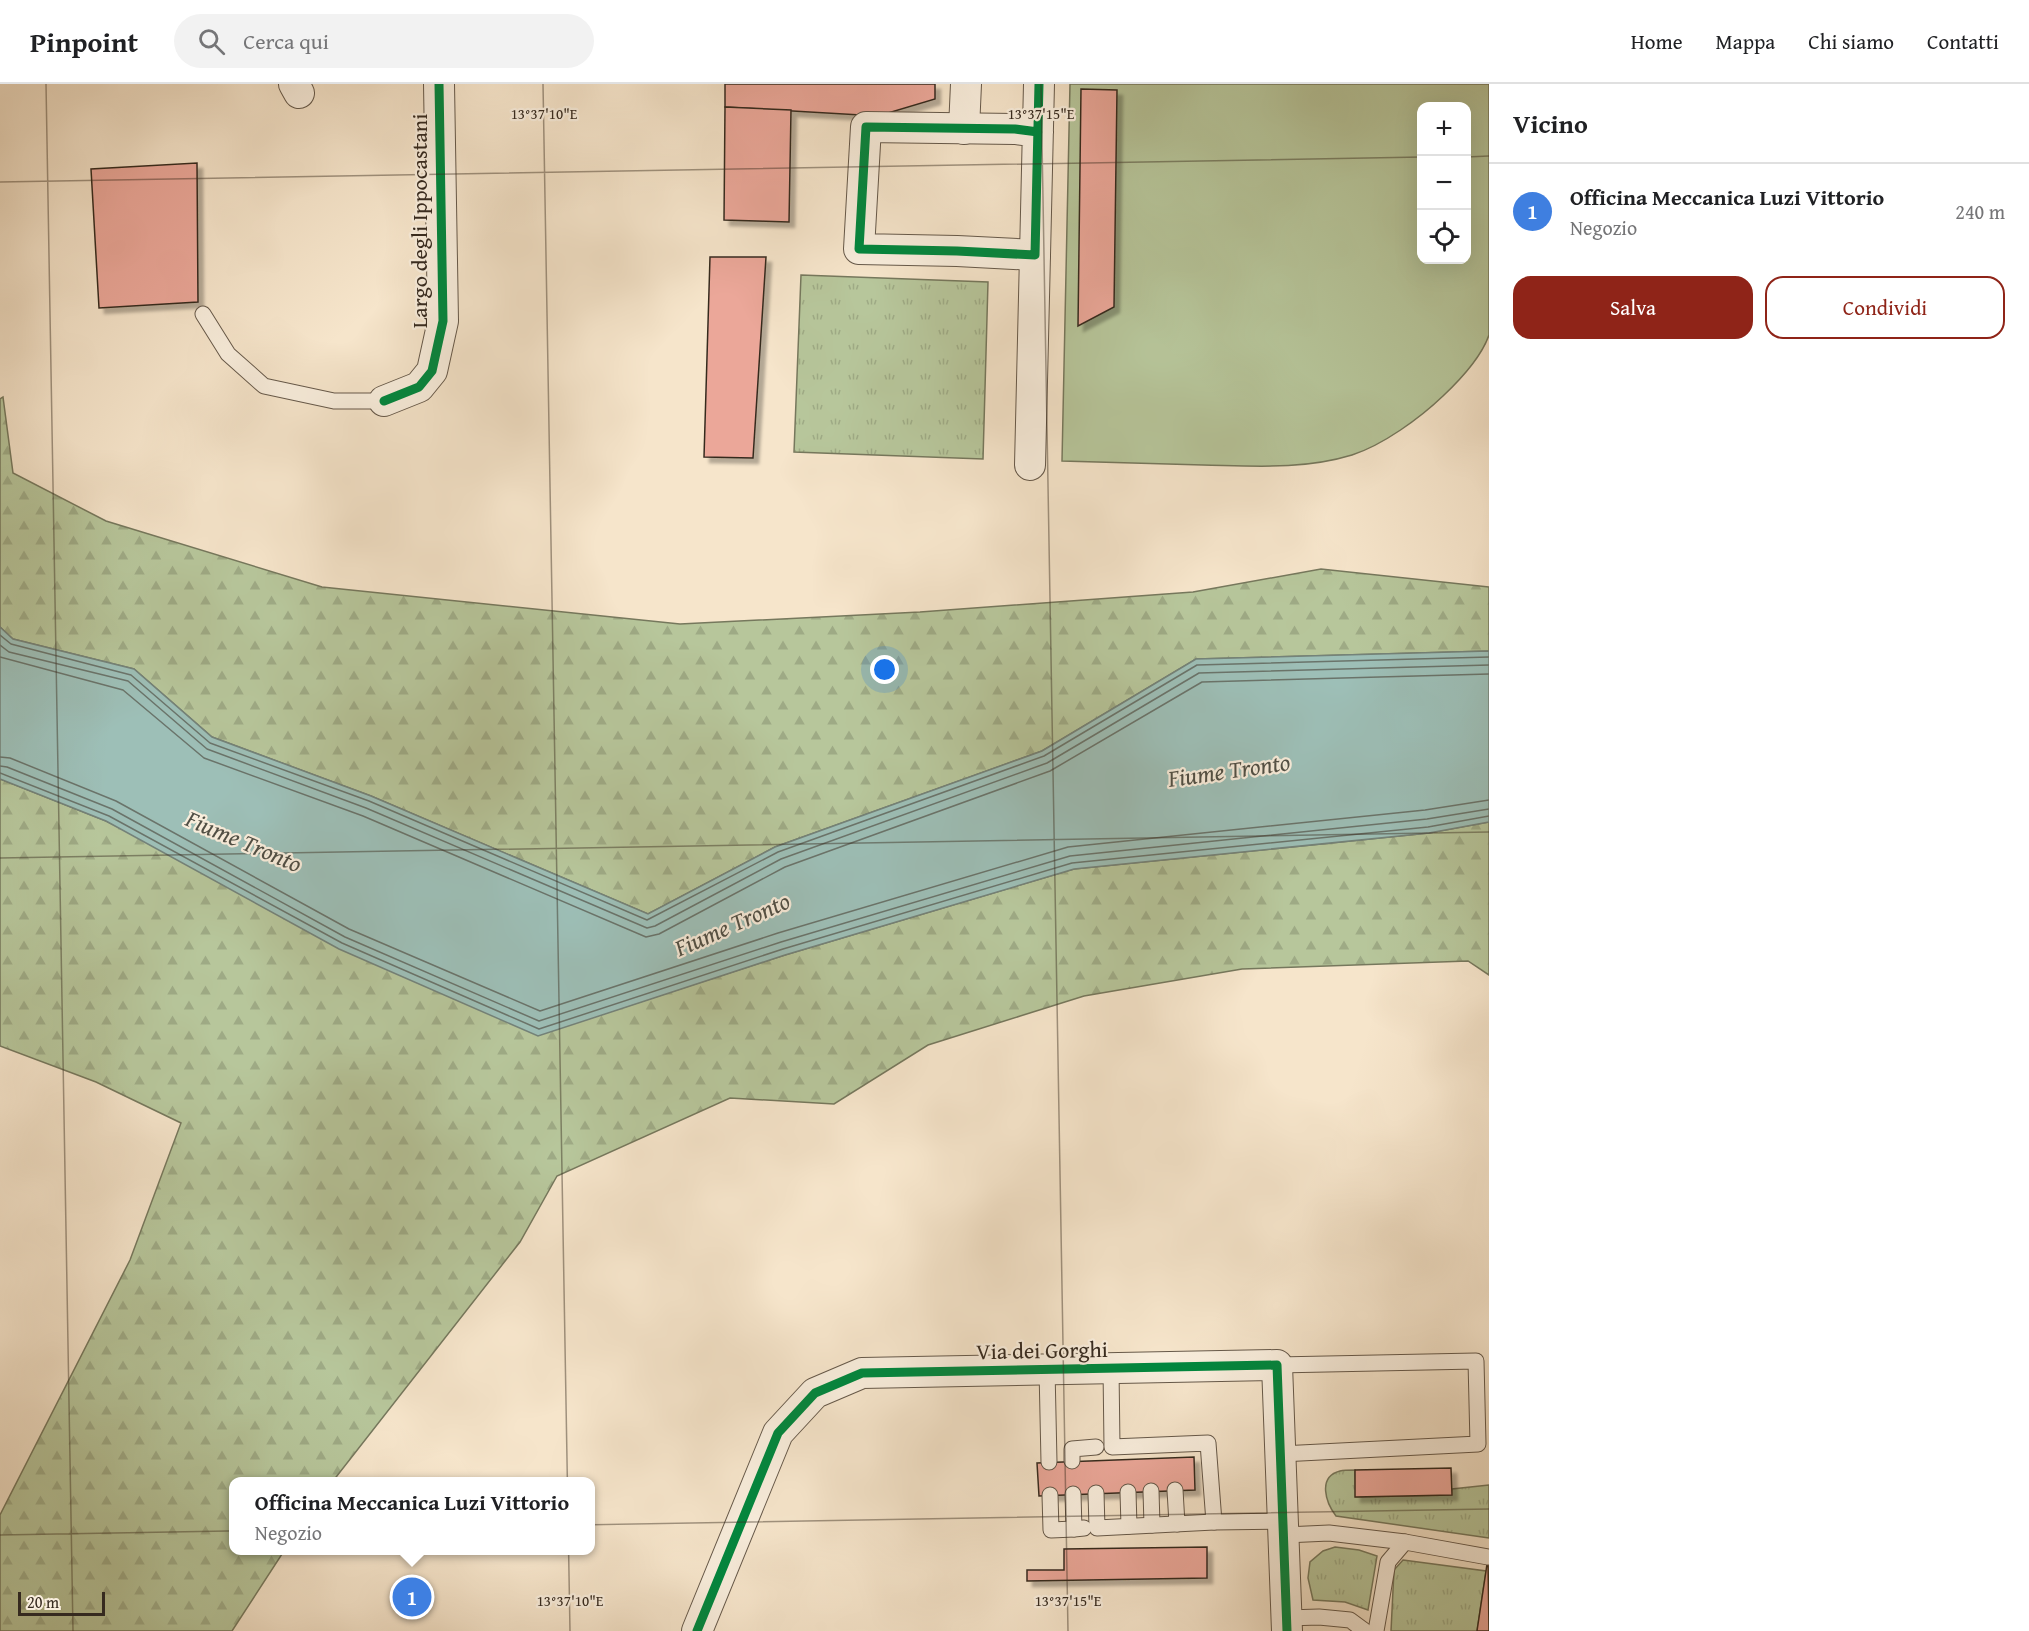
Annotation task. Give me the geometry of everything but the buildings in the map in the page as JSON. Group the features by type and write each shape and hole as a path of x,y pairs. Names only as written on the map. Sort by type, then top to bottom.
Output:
{"street":[{"name":"Largo degli Ippocastani","path":"384,401 419,387 432,371 443,321 439,84"},
{"path":"964,129 966,84"},
{"path":"1030,465 1039,84"},
{"path":"1035,255 859,249 866,127 1015,129 1038,132"},
{"path":"1277,1365 1287,1625"},
{"name":"Via dei Gorghi","path":"697,1631 778,1434 815,1393 862,1373 1277,1365"}],"lane":[{"name":"Largo degli Ippocastani","path":"203,315 228,354 264,386 333,401 384,401"},
{"path":"1277,1365 1482,1359 1478,1444 1281,1454"},
{"path":"1111,1368 1112,1447"},
{"path":"1047,1369 1049,1462"},
{"path":"1072,1461 1071,1449 1096,1454 1112,1447 1127,1452 1149,1452 1208,1443 1214,1522"},
{"path":"1175,1490 1177,1524"},
{"path":"1151,1491 1152,1525"},
{"path":"1128,1492 1129,1526"},
{"path":"1096,1493 1096,1528"},
{"path":"1073,1494 1074,1529"},
{"path":"1050,1495 1051,1530 1214,1522 1405,1542 1488,1557"},
{"path":"1376,1631 1388,1562 1405,1542"},
{"path":"1287,1625 1319,1617 1350,1620 1365,1631"}],"green space":[{"path":"1070,84 1489,84 1489,335 1481,352 1457,383 1434,404 1412,422 1376,445 1334,460 1297,465 1062,461"},
{"path":"801,275 988,282 983,459 794,452"},
{"path":"3,397 13,473 106,521 322,587 680,624 920,612 1193,592 1321,569 1489,587 1489,651 1196,659 1042,751 775,847 648,914 371,796 212,737 134,669 13,639 0,627 0,399"},
{"path":"0,779 106,821 538,1035 785,955 1074,869 1429,833 1489,822 1489,975 1468,961 1242,969 1084,996 928,1045 834,1104 730,1098 557,1176 520,1242 336,1477 229,1477 229,1555 281,1555 232,1631 0,1631 0,1515 130,1260 181,1123 96,1082 0,1046"},
{"path":"1355,1470 1356,1497 1451,1495 1452,1489 1489,1485 1489,1538 1336,1516 1327,1498 1328,1479 1340,1471"},
{"path":"1335,1547 1359,1550 1377,1556 1368,1610 1345,1602 1313,1600 1308,1578 1310,1562 1323,1551"},
{"path":"1403,1560 1486,1571 1477,1631 1391,1631 1394,1570"}],"water":[{"name":"Fiume Tronto","path":"0,627 13,639 134,669 212,737 371,796 648,914 775,847 1042,751 1196,659 1489,651 1489,822 1429,833 1074,869 785,955 538,1036 339,949 106,821 0,779"}],"cycle path":[{"path":"384,401 419,387 432,371 443,321 439,84"},
{"path":"1038,132 1015,129 866,127 859,249 1035,255 1039,84"},
{"path":"697,1631 778,1433 815,1393 862,1373 1277,1365 1287,1631"}],"place":[{"name":"Officina Meccanica Luzi Vittorio","path":"412,1597"}]}
